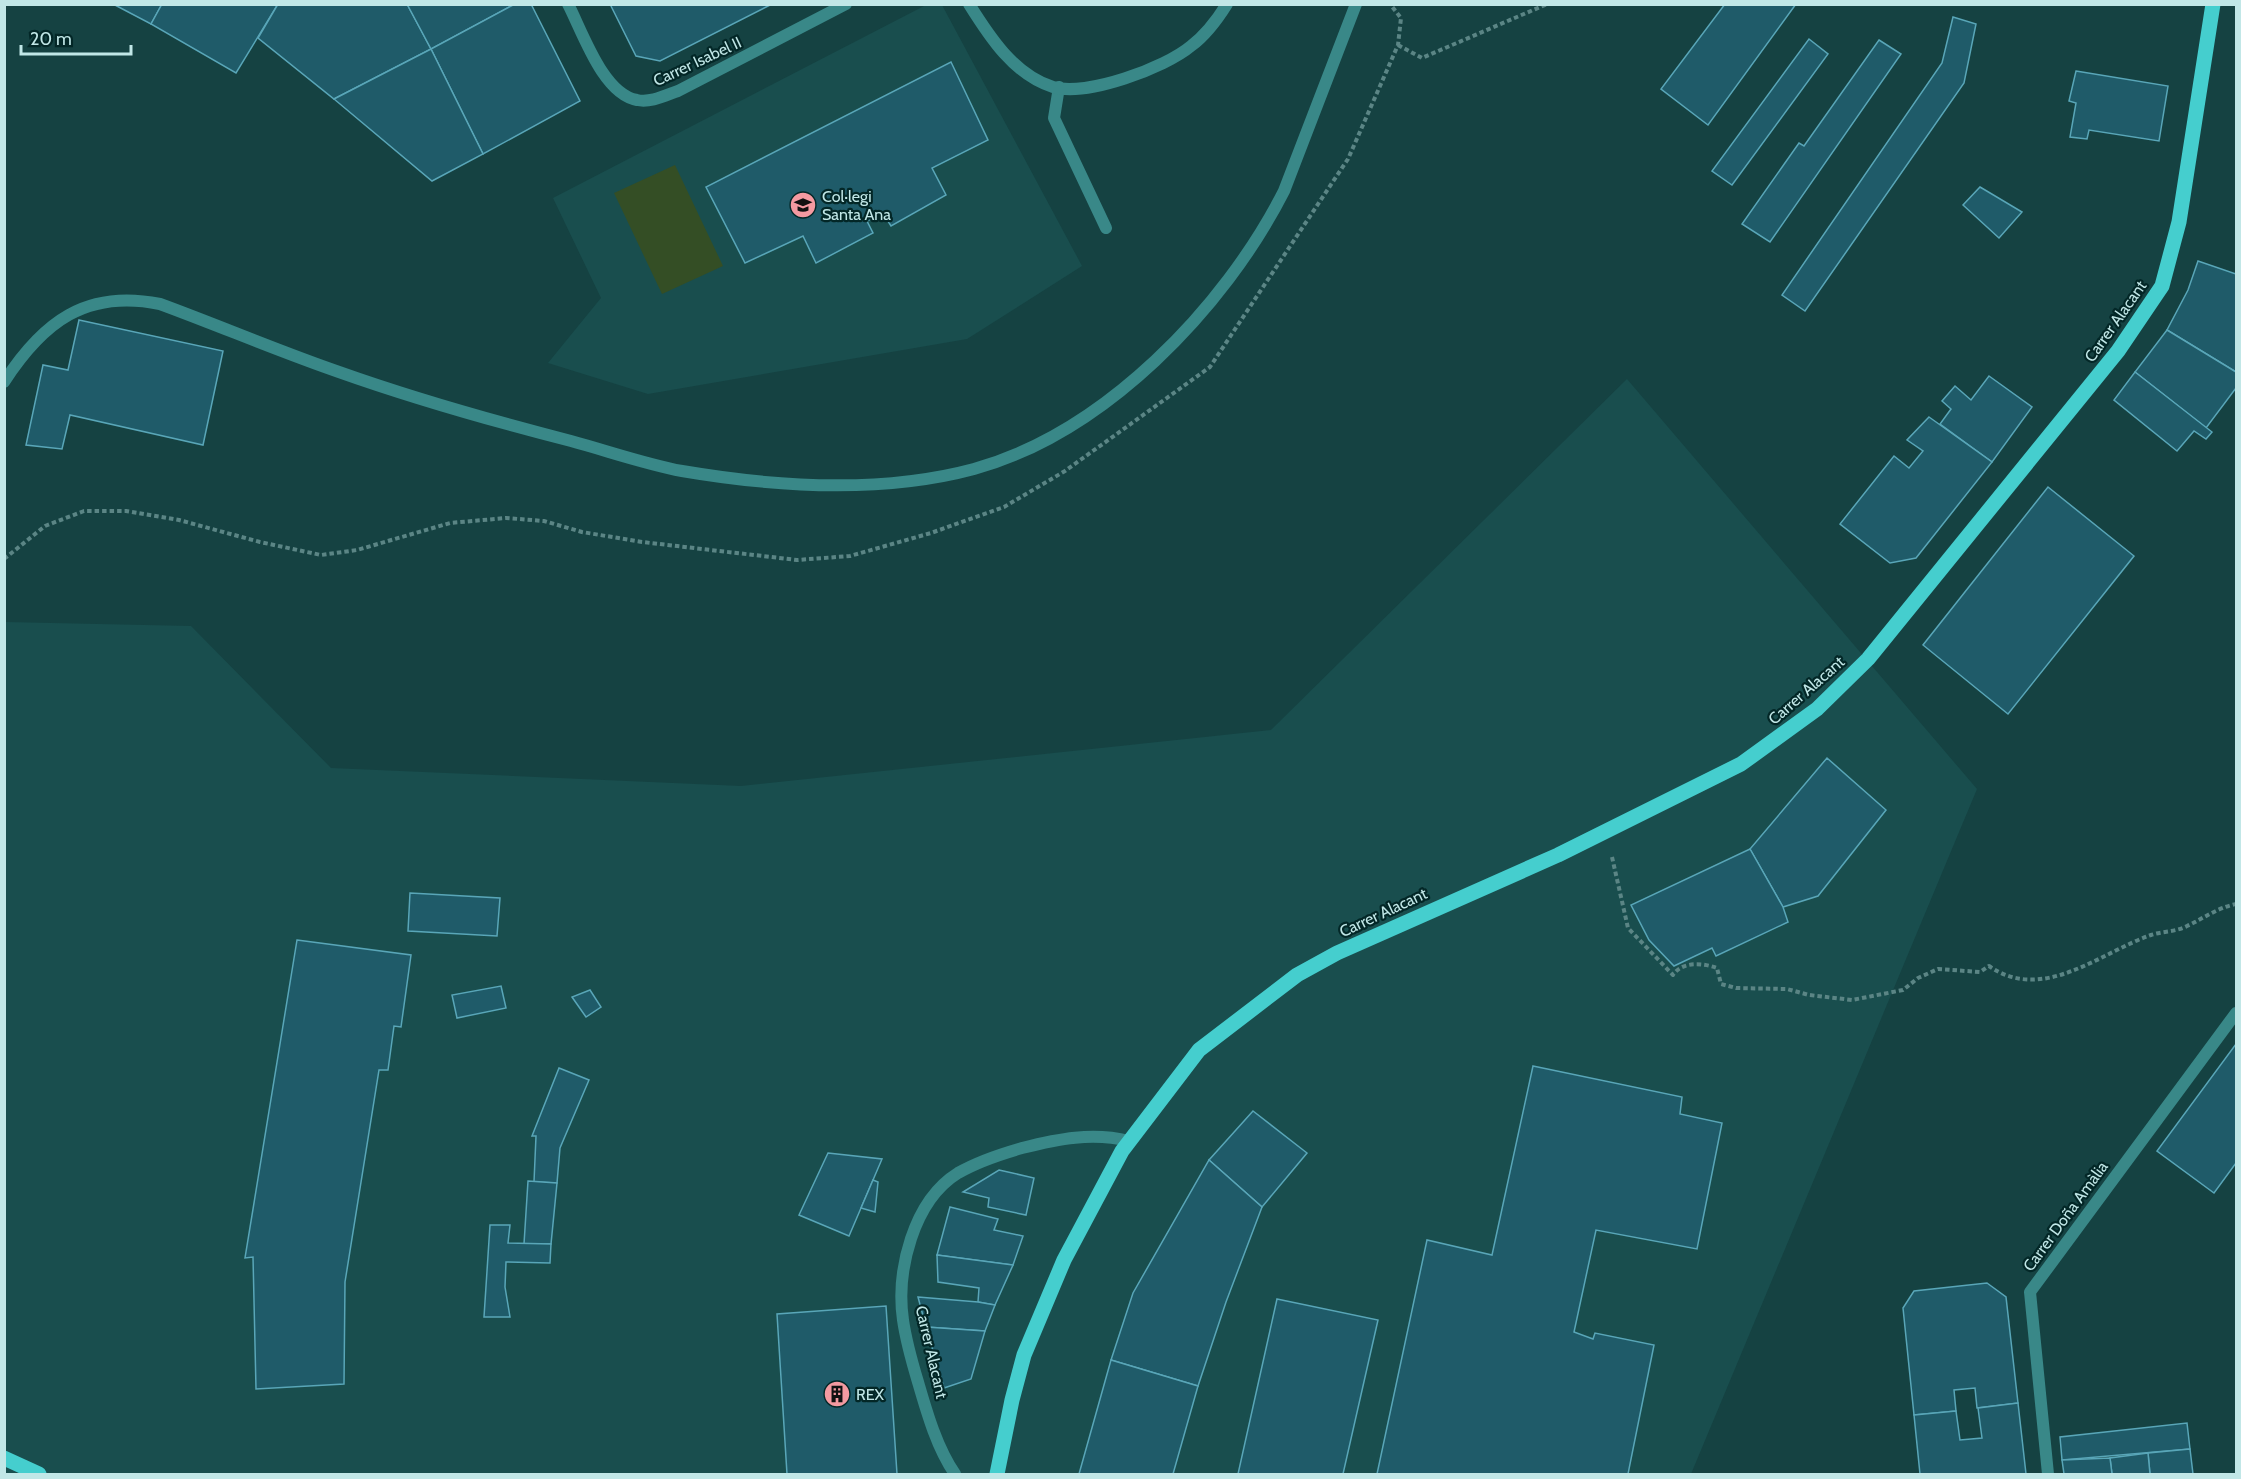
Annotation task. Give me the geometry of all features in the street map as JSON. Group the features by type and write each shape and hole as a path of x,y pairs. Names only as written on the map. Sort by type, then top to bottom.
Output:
{"main road":[{"name":"Carrer Alacant","path":"998,1474 1012,1400 1039,1318 1097,1195 1129,1141 1199,1050 1297,975 1391,927 1606,832 1741,765 1817,709 1848,680 2118,351 2162,286 2173,252 2213,4"},
{"path":"4,1458 39,1474"}],"street":[{"name":"Carrer Isabel II","path":"568,4 606,80 623,95 639,101 656,99 678,91 846,4"},
{"path":"969,4 991,39 1012,61 1031,76 1059,87 1096,85 1164,62 1189,48 1207,33 1227,4"},
{"path":"4,382 24,351 38,336 66,315 104,302 142,300 169,307 339,372 474,416 679,470 749,480 877,484 927,479 974,469 1022,452 1060,432 1104,401 1149,366 1182,336 1214,299 1264,229 1284,191 1356,4"},
{"path":"1059,87 1054,118 1106,228"},
{"name":"Carrer Doña Amàlia","path":"2048,1474 2030,1292 2236,1013"},
{"name":"Carrer Alacant","path":"955,1474 925,1406 903,1319 905,1263 920,1219 944,1186 957,1174 999,1155 1065,1138 1111,1137 1129,1141"}],"path":[{"path":"4,559 45,526 84,512 126,512 179,520 260,542 321,555 357,550 450,523 506,518 544,520 582,531 642,542 797,560 849,556 931,533 1004,507 1065,471 1210,367 1348,159 1398,45 1401,18 1390,4"},
{"path":"1398,45 1422,58 1547,4"},
{"path":"1606,832 1628,927 1673,975 1686,965 1708,965 1717,968 1720,984 1736,988 1787,989 1809,995 1852,1000 1903,990 1918,978 1938,969 1980,972 1989,966 2018,979 2046,979 2090,965 2151,935 2179,929 2215,910 2236,904"}],"shaded area":[{"name":"Col·legi Santa Ana","path":"926,5 942,5 1082,266 967,339 648,394 548,363 601,298 553,198"},
{"path":"1627,379 1977,789 1691,1474 5,1474 5,622 191,626 331,768 741,786 1271,730"}],"green space":[{"path":"675,165 723,266 662,294 614,193"}],"building":[{"path":"113,4 162,4 151,24"},
{"path":"162,4 278,4 236,73 151,24"},
{"path":"278,4 407,4 431,49 334,99 258,38"},
{"path":"407,4 515,4 431,49"},
{"path":"515,4 531,4 580,101 483,154 431,49"},
{"path":"610,4 772,4 660,61 636,56"},
{"path":"1725,4 1796,4 1708,125 1661,89"},
{"path":"1953,17 1976,24 1964,83 1805,311 1782,295 1942,63"},
{"path":"1809,39 1828,54 1732,185 1712,171"},
{"path":"1879,40 1901,54 1770,242 1742,224 1799,143 1804,146"},
{"path":"431,49 483,154 432,181 334,99"},
{"path":"951,62 988,140 932,168 946,195 891,226 883,213 867,221 873,233 816,263 803,236 745,263 706,187"},
{"path":"2076,71 2168,86 2159,141 2089,130 2087,139 2070,137 2076,103 2069,101"},
{"path":"1980,187 2022,212 1999,238 1963,205"},
{"path":"2198,261 2236,274 2236,372 2167,330 2188,290"},
{"path":"79,320 223,351 203,445 70,415 62,449 26,445 43,365 68,370"},
{"path":"2167,330 2236,372 2236,388 2206,428 2135,372"},
{"path":"2135,372 2212,432 2206,439 2194,431 2177,451 2114,400"},
{"path":"1989,376 2032,407 1992,462 1940,424 1951,409 1942,401 1955,386 1971,400"},
{"path":"1929,417 1992,462 1916,558 1890,563 1840,524 1894,456 1909,468 1923,451 1907,440"},
{"path":"2048,487 2134,556 2008,714 1923,645"},
{"path":"1827,758 1886,810 1818,896 1783,907 1750,849"},
{"path":"1750,849 1783,907 1788,922 1716,956 1712,948 1674,966 1649,940 1631,905"},
{"path":"410,893 500,898 497,936 408,931"},
{"path":"297,940 411,955 401,1027 394,1026 388,1070 379,1070 345,1282 344,1384 256,1389 253,1257 245,1258"},
{"path":"501,986 506,1008 457,1018 452,995"},
{"path":"590,990 601,1007 586,1017 572,997"},
{"path":"2236,1044 2236,1163 2214,1193 2157,1151"},
{"path":"1533,1066 1682,1097 1680,1114 1722,1123 1697,1249 1596,1230 1574,1332 1593,1339 1595,1333 1654,1345 1628,1474 1377,1474 1427,1240 1492,1255"},
{"path":"559,1068 589,1080 560,1148 557,1183 534,1182 536,1136 532,1136"},
{"path":"1253,1111 1307,1153 1262,1207 1209,1160"},
{"path":"828,1153 882,1159 849,1236 799,1215"},
{"path":"1209,1160 1262,1207 1226,1302 1198,1386 1111,1360 1133,1293"},
{"path":"999,1170 1034,1178 1026,1215 988,1207 989,1198 963,1192"},
{"path":"873,1180 878,1182 875,1212 861,1208"},
{"path":"528,1181 557,1183 551,1244 524,1244"},
{"path":"950,1207 998,1219 994,1230 1023,1236 1013,1265 937,1255"},
{"path":"490,1225 510,1225 508,1243 551,1244 550,1263 506,1262 505,1287 510,1317 484,1317"},
{"path":"937,1255 1013,1265 995,1305 978,1302 979,1288 938,1282"},
{"path":"1987,1283 2006,1297 2018,1403 1977,1408 1975,1388 1954,1390 1956,1411 1914,1415 1903,1308 1914,1291"},
{"path":"918,1297 995,1305 985,1331 926,1327"},
{"path":"1277,1299 1378,1320 1343,1474 1238,1474"},
{"name":"REX","path":"886,1306 897,1474 787,1474 777,1314"},
{"path":"926,1327 985,1331 971,1379 944,1388"},
{"path":"1111,1360 1198,1386 1173,1474 1079,1474"},
{"path":"2018,1403 2026,1474 1920,1474 1914,1415 1956,1411 1960,1440 1982,1438 1978,1408"},
{"path":"2187,1423 2190,1449 2062,1460 2060,1437"},
{"path":"2190,1449 2193,1474 2150,1474 2148,1453"},
{"path":"2148,1453 2150,1474 2112,1474 2110,1458"},
{"path":"2110,1458 2112,1474 2064,1474 2062,1460"}],"place":[{"name":"Col·legi Santa Ana","path":"803,205"},
{"name":"REX","path":"837,1394"}]}
